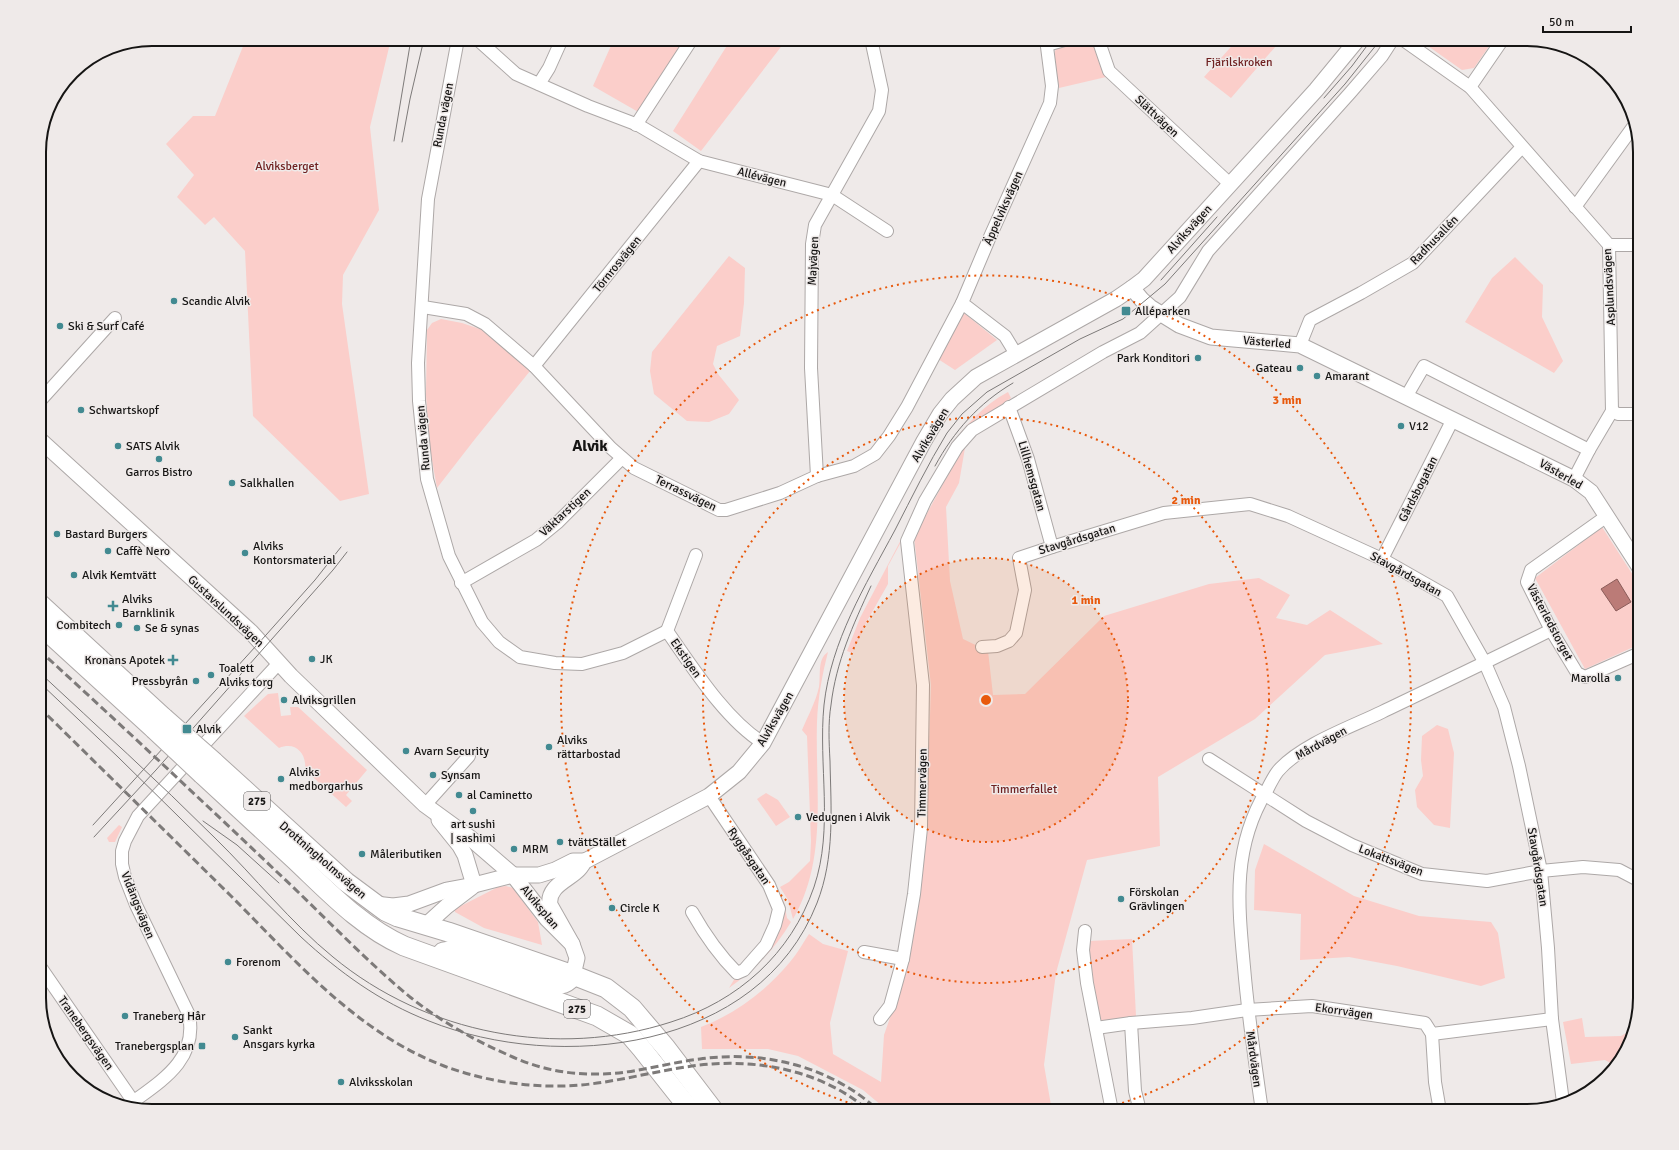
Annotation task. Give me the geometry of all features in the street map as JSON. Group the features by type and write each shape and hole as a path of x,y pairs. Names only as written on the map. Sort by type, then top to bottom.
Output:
{"main road":[{"name":"Drottningholmsvägen","path":"46,610 159,723 208,768 357,917 391,940 477,974 597,1016 630,1035 685,1104"},
{"name":"Drottningholmsvägen","path":"46,630 159,723"},
{"name":"Drottningholmsvägen","path":"208,768 374,904 398,917 426,925 573,975 606,988 632,1008 666,1048 709,1104"},
{"path":"426,925 424,938 430,955 437,952 449,951 551,984 560,985 567,982 573,975"}],"street":[{"name":"Runda vägen","path":"457,46 428,199 418,363 419,401 427,479 449,556 461,583 482,622 499,642 520,657 555,663 582,664 623,653 667,631"},
{"name":"Allévägen","path":"485,46 516,74 636,125 699,161 832,195 887,231"},
{"path":"539,84 549,68 559,46"},
{"path":"636,125 687,46"},
{"name":"Majvägen","path":"817,476 811,368 812,244 815,225 879,111 882,90 873,46"},
{"name":"Äppelviksvägen","path":"962,303 1050,103 1052,86 1047,46"},
{"name":"Slättvägen","path":"1100,46 1109,71 1230,184"},
{"name":"Alviksvägen","path":"572,944 554,913 549,899 552,893 557,886 578,870 585,861 709,796 739,772 763,743 924,441 940,414 963,388 976,377 1132,288 1154,268 1316,90 1352,46"},
{"path":"1009,407 1103,352 1140,333 1180,297 1208,251 1350,93 1382,56 1388,46"},
{"name":"Asplundsvägen","path":"1412,46 1470,87 1609,245 1612,411"},
{"path":"1470,87 1498,46"},
{"path":"1575,207 1630,131"},
{"name":"Radhusallén","path":"1300,345 1310,320 1413,263 1522,147"},
{"name":"Törnrosvägen","path":"534,366 699,161"},
{"path":"1609,245 1633,245"},
{"name":"Västerled","path":"1132,288 1142,300 1179,325 1211,338 1300,345 1574,479 1591,492 1633,557"},
{"name":"Terrassvägen","path":"422,307 466,314 485,324 534,366 622,458 634,468 719,510 726,510 780,493 817,476 854,466 875,454 889,436 907,407 962,303"},
{"path":"962,303 1005,336 1016,354"},
{"path":"46,394 115,318"},
{"path":"1406,396 1424,366 1589,450"},
{"name":"Timmervägen","path":"880,1019 890,1006 903,959 914,894 921,828 923,747 921,663 907,541 925,502 957,447 972,430 1009,407"},
{"name":"Lillhemsgatan","path":"1009,407 1028,459 1052,547"},
{"path":"1574,479 1612,411 1618,414 1633,414"},
{"name":"Gårdsbogatan","path":"1382,559 1453,419"},
{"name":"Gustavslundsvägen","path":"46,445 251,632 279,663 429,808 465,856 474,885"},
{"name":"Väktarstigen","path":"461,583 536,540 558,522 622,458"},
{"name":"Stavgårdsgatan","path":"982,647 997,646 1009,641 1016,633 1025,590 1019,558 1164,513 1250,504 1288,516 1382,559 1447,596 1485,663 1504,707 1520,766 1541,871 1552,1019 1562,1098"},
{"name":"Västerledstorget","path":"1607,516 1531,570 1526,582 1551,630 1577,673 1585,677 1633,656"},
{"name":"Ekstigen","path":"696,555 667,631 704,684 750,734 763,743"},
{"name":"Mårdvägen","path":"1261,1104 1247,1010 1238,905 1241,861 1249,826 1264,794 1278,770 1299,753 1326,739 1551,630"},
{"name":"Vidängsvägen","path":"133,1102 173,1072 179,1063 190,1037 191,1025 189,1015 130,891 122,864 125,841 138,816 279,663"},
{"path":"429,808 470,756"},
{"name":"Lokattsvägen","path":"1209,759 1306,821 1352,845 1422,874 1487,881 1541,871 1583,867 1620,870 1633,877"},
{"name":"Ryggåsgatan","path":"692,912 705,936 720,956 737,973 744,970 766,945 775,925 779,909 769,885 709,796"},
{"name":"Gustavslundsvägen","path":"429,808 450,822 513,875"},
{"name":"Alviksvägen","path":"513,875 539,875 555,870 573,861 585,861"},
{"name":"Alviksplan","path":"374,904 393,906 409,904 446,890 474,885 513,875 547,919 572,944"},
{"name":"Alviksplan","path":"426,925 474,885"},
{"path":"1085,931 1083,950 1087,983 1111,1104"},
{"path":"572,944 578,958 573,975"},
{"path":"864,952 903,959"},
{"name":"Tranebergsvägen","path":"46,976 130,1101"},
{"name":"Ekorrvägen","path":"1096,1028 1130,1023 1192,1018 1247,1010 1312,1006 1424,1023 1432,1034"},
{"path":"1439,1104 1435,1082 1432,1034 1552,1019"},
{"path":"1130,1023 1135,1091 1138,1104"}],"green space":[{"name":"Alviksberget","path":"243,46 389,46 370,127 379,210 343,275 342,304 369,494 340,501 253,416 245,251 214,217 205,225 177,197 194,175 166,144 193,116 215,116"},
{"path":"611,46 685,46 640,113 593,86"},
{"path":"727,46 782,46 701,151 673,131"},
{"path":"1057,46 1094,46 1106,77 1059,88 1053,57"},
{"name":"Fjärilskroken","path":"1232,46 1276,46 1231,98 1204,77"},
{"path":"1428,46 1489,46 1474,68 1462,70"},
{"path":"729,256 745,268 744,303 740,336 717,346 713,364 718,374 739,400 729,414 709,422 687,421 654,394 650,371 652,352"},
{"path":"1515,257 1543,285 1542,317 1563,361 1554,373 1465,322 1492,278"},
{"path":"964,313 997,340 955,370 938,359"},
{"path":"441,319 462,323 483,330 530,371 437,488 430,449 426,395 427,330 432,323"},
{"path":"1008,392 1011,398 973,425 901,542 888,566 888,584 867,621 852,653 847,651 860,618 949,448 975,417 990,403"},
{"name":"Timmerfallet","path":"966,442 959,483 946,507 950,581 963,639 988,651 993,695 1025,694 1104,616 1209,584 1259,578 1290,595 1276,618 1307,625 1330,610 1383,644 1325,655 1255,719 1158,777 1160,846 1087,860 1056,973 1044,1065 1051,1104 880,1104 863,1090 798,1056 768,1049 702,1049 701,1027 714,1022 738,1008 771,983 798,952 809,934 823,944 848,951 830,1023 833,1054 881,1082 884,1035 907,958 926,843 931,685 914,537"},
{"path":"1602,527 1633,575 1633,647 1585,669 1535,578"},
{"path":"828,652 821,687 817,722 818,798 815,848 811,872 804,896 793,919 788,900 780,887 789,882 810,861 811,841 807,736 802,730 818,692 822,659"},
{"path":"278,693 281,716 291,715 290,707 298,707 367,770 346,795 352,801 346,807 305,770 304,759 299,750 291,746 279,748 244,716 268,694"},
{"path":"1437,725 1448,729 1454,753 1450,828 1434,825 1417,807 1415,790 1423,776 1421,760 1422,736"},
{"path":"766,793 778,800 790,817 776,826 757,799"},
{"path":"119,825 122,827 115,842 109,842 107,838"},
{"path":"1264,844 1354,896 1419,916 1491,922 1498,933 1505,978 1481,986 1397,966 1349,957 1300,960 1301,914 1254,910 1255,870"},
{"path":"774,884 784,902 787,918 791,922 771,950 747,974 729,988 735,978 738,979 753,967 772,945"},
{"path":"506,886 513,888 538,922 542,945 484,928 455,912 455,909 498,887"},
{"path":"1132,939 1136,1016 1100,1022 1088,949 1089,941"},
{"path":"1582,1018 1585,1037 1621,1036 1627,1033 1622,1045 1611,1063 1605,1060 1571,1064 1563,1022"}],"shaded area":[{"path":"1617,579 1631,602 1616,611 1601,589"}],"tram line":[{"path":"394,141 410,46"},
{"path":"402,142 422,46"},
{"path":"1324,98 1352,66 1367,46"},
{"path":"46,678 128,754 230,853 287,914 317,943 333,957 370,983 409,1005 451,1021 494,1032 538,1038 583,1038 628,1033 671,1022 695,1013 740,988 759,972 776,954 804,911 814,887 820,865 823,842 824,705 834,659 842,636 861,593 947,433 962,414 987,392 1080,339 1123,319 1165,284 1345,84 1375,46"},
{"path":"1161,280 1217,217"},
{"path":"935,466 950,441 968,419 989,399 1013,383"},
{"path":"93,825 266,635 315,580 341,547"},
{"path":"94,837 156,770 333,570 347,552"},
{"path":"46,689 118,757 301,937 315,950 361,985 394,1005 429,1021 481,1037 536,1045 594,1046 650,1037 703,1019 750,991 789,953 817,903 823,886 827,868 831,833 829,726 833,689 846,644 871,586"},
{"path":"203,821 237,845 279,883"}],"railway":[{"path":"46,656 188,788 393,982 432,1014 468,1035 517,1059 540,1067 563,1072 587,1074 612,1074 700,1059 724,1057 748,1057 772,1060 818,1072 860,1095 871,1104"},
{"path":"46,714 303,969 355,1014 412,1052 460,1072 511,1083 546,1086 597,1083 679,1068 712,1064 754,1064 775,1067 815,1079 834,1087 860,1104"}],"place":[{"name":"Scandic Alvik","path":"174,301"},
{"name":"Alléparken","path":"1126,311"},
{"name":"Ski & Surf Café","path":"60,326"},
{"name":"Park Konditori","path":"1198,358"},
{"name":"Gateau","path":"1300,368"},
{"name":"Amarant","path":"1317,376"},
{"name":"Schwartskopf","path":"81,410"},
{"name":"V12","path":"1401,426"},
{"name":"SATS Alvik","path":"118,446"},
{"name":"Garros Bistro","path":"159,459"},
{"name":"Salkhallen","path":"232,483"},
{"name":"Bastard Burgers","path":"57,534"},
{"name":"Caffè Nero","path":"108,551"},
{"name":"Alviks Kontorsmaterial","path":"245,553"},
{"name":"Alvik Kemtvätt","path":"74,575"},
{"name":"Alviks Barnklinik","path":"113,606"},
{"name":"Combitech","path":"119,625"},
{"name":"Se & synas","path":"137,628"},
{"name":"JK","path":"312,659"},
{"name":"Kronans Apotek","path":"173,660"},
{"name":"Toalett Alviks torg","path":"211,675"},
{"name":"Marolla","path":"1618,678"},
{"name":"Pressbyrån","path":"196,681"},
{"name":"Alviksgrillen","path":"284,700"},
{"name":"Alvik","path":"187,729"},
{"name":"Alviks rättarbostad","path":"549,747"},
{"name":"Avarn Security","path":"406,751"},
{"name":"Synsam","path":"433,775"},
{"name":"Alviks medborgarhus","path":"281,779"},
{"name":"al Caminetto","path":"459,795"},
{"name":"art sushi | sashimi","path":"473,811"},
{"name":"Vedugnen i Alvik","path":"798,817"},
{"name":"tvättStället","path":"560,842"},
{"name":"MRM","path":"514,849"},
{"name":"Måleributiken","path":"362,854"},
{"name":"Förskolan Grävlingen","path":"1121,899"},
{"name":"Circle K","path":"612,908"},
{"name":"Forenom","path":"228,962"},
{"name":"Traneberg Hår","path":"125,1016"},
{"name":"Sankt Ansgars kyrka","path":"235,1037"},
{"name":"Tranebergsplan","path":"202,1046"},
{"name":"Alviksskolan","path":"341,1082"}],"district":[{"name":"Alvik","path":"590,445"}]}
